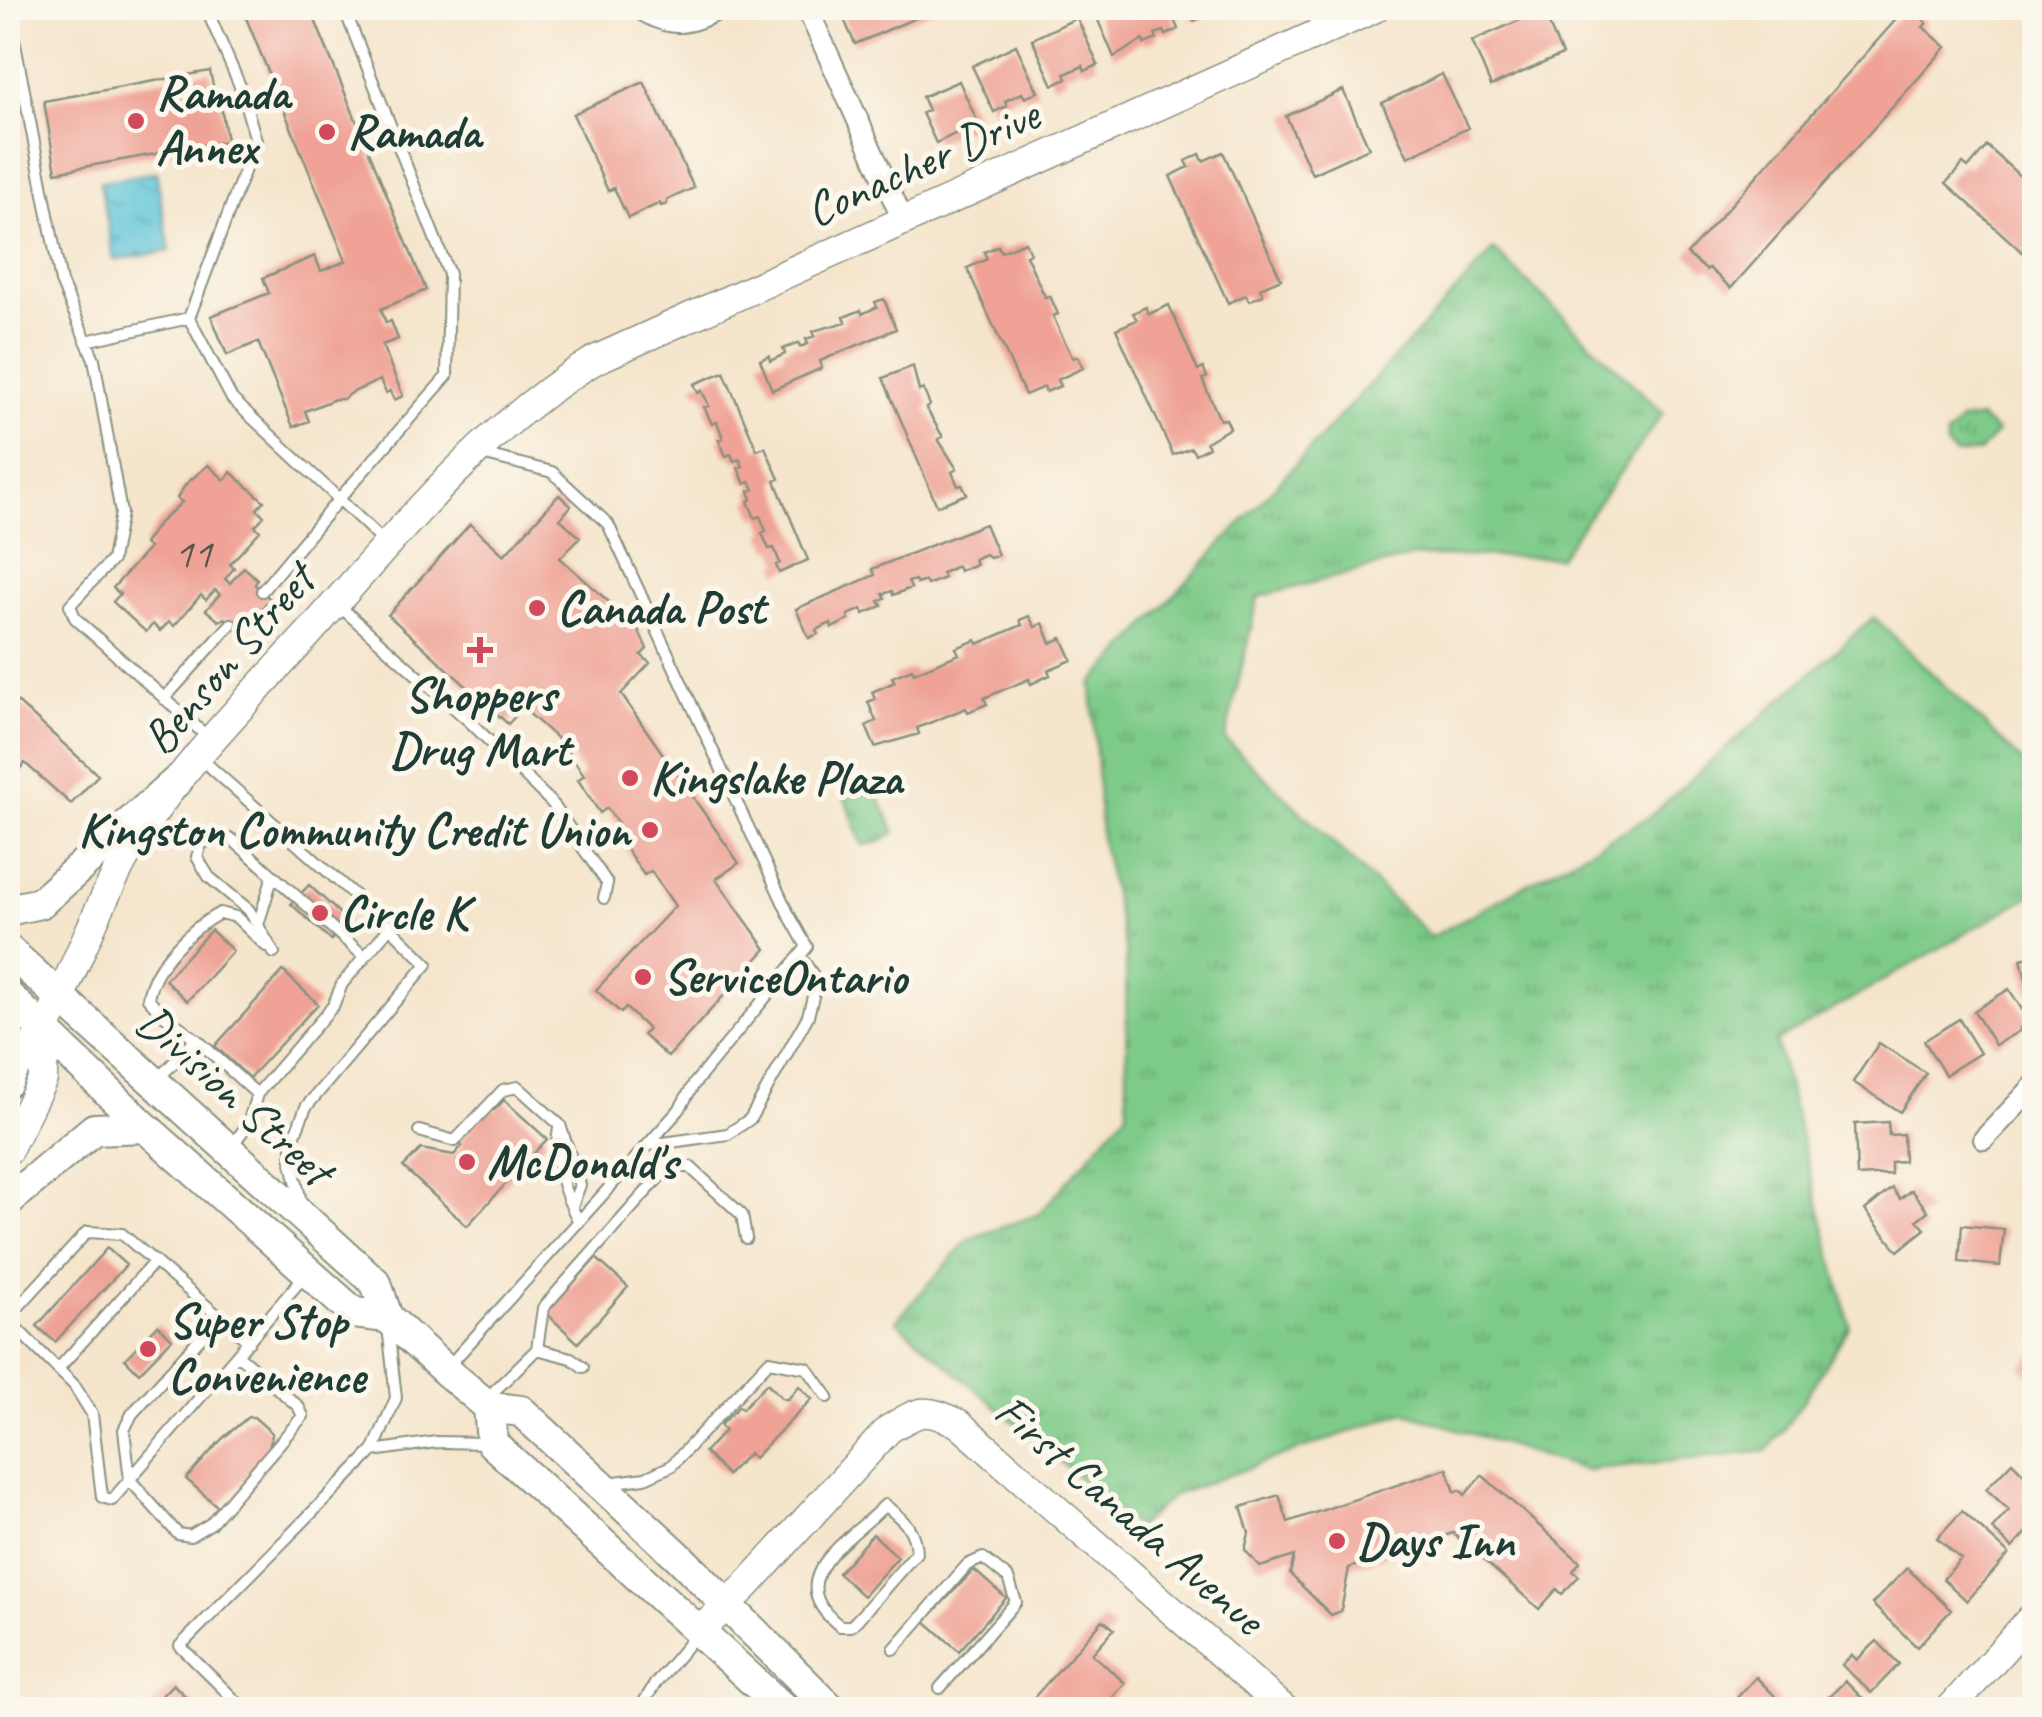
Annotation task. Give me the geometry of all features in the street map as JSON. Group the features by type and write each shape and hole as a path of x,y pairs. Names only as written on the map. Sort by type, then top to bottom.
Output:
{"main road":[{"path":"8,910 40,903 178,780"},
{"name":"Division Street","path":"8,950 376,1283 387,1317 486,1404 522,1412 677,1555 832,1710"},
{"name":"Division Street","path":"8,996 145,1127 354,1314 387,1317"},
{"path":"8,1201 94,1129 145,1127"},
{"path":"486,1404 492,1443 784,1710"}],"street":[{"path":"639,8 669,23 690,22 722,8"},
{"path":"808,8 903,220"},
{"name":"Conacher Drive","path":"514,415 554,384 595,360 1376,8"},
{"name":"Benson Street","path":"44,1030 137,838 178,780 388,546 514,415"},
{"path":"8,1083 17,1060 44,1030"},
{"path":"8,1150 44,1079 44,1030"},
{"path":"1984,1140 2034,1086"},
{"name":"First Canada Avenue","path":"698,1633 889,1429 919,1411 939,1414 958,1423 1285,1710"},
{"path":"1948,1710 2034,1615"}],"lane":[{"path":"8,8 61,282 94,359 122,513 112,560 70,604 75,618 164,699 205,749 427,964 306,1107 292,1142 292,1164 305,1220"},
{"path":"206,8 240,86 256,140 189,318 232,399 388,546"},
{"path":"262,591 447,376 448,274 344,8"},
{"path":"86,341 189,318"},
{"path":"445,1370 679,1110 694,1084 807,947 608,524 552,472 477,453"},
{"path":"336,603 470,722 552,803 607,883 604,898"},
{"path":"164,699 231,624"},
{"path":"257,1094 148,998 152,978 203,922 220,913 236,917 274,954 249,910 209,876 197,857 201,844 218,836 233,840 365,957"},
{"path":"258,925 274,875"},
{"path":"228,1150 248,1124 257,1094 334,1006 342,984 390,927"},
{"path":"648,1145 728,1134 750,1119 808,1016 816,981 800,956"},
{"path":"154,1084 196,1039"},
{"path":"420,1131 455,1141 503,1090 518,1087 560,1125 554,1144 578,1222"},
{"path":"486,1404 538,1349 543,1308 668,1167 690,1167 742,1215 746,1238"},
{"path":"249,1342 122,1234 88,1232 8,1319 74,1385 92,1414 102,1497 112,1500 238,1355 249,1342 308,1272"},
{"path":"58,1369 154,1262"},
{"path":"219,1316 132,1414 124,1430 130,1480 178,1534 190,1536 210,1524 303,1416 298,1406 238,1355"},
{"path":"244,1710 180,1646 373,1451 396,1398 387,1317"},
{"path":"538,1349 571,1358 583,1367"},
{"path":"601,1484 644,1478 672,1466 769,1361 807,1368 828,1397"},
{"path":"373,1451 436,1442 492,1443"},
{"path":"885,1505 909,1525 915,1537 916,1553 851,1626 840,1626 822,1612 814,1594 814,1580 824,1563 885,1505"},
{"path":"894,1649 966,1565 983,1558 1008,1578 1016,1602 940,1688"},
{"path":"639,1710 698,1633"}],"green space":[{"path":"1494,250 1663,413 1559,557 1415,556 1258,597 1225,739 1431,937 1649,817 1874,617 2034,773 2034,894 1776,1042 1850,1326 1767,1451 1585,1470 1404,1412 1174,1495 1137,1527 896,1321 969,1239 1039,1214 1127,1112 1126,953 1101,839 1092,684"},
{"path":"1980,418 1997,432 1979,452 1956,455 1946,446 1946,436 1960,421"},
{"path":"873,785 895,832 879,842 863,845 845,799"}],"water":[{"path":"156,172 170,251 114,260 100,182"}],"building":[{"name":"Ramada","path":"242,8 310,8 426,290 381,309 398,339 382,345 403,396 394,400 380,380 343,399 305,411 309,421 293,427 258,342 227,355 211,316 269,293 263,278 315,256 321,271 346,261"},
{"path":"839,8 939,8 855,44"},
{"path":"1169,8 1178,29 1166,35 1164,31 1155,34 1157,39 1144,44 1143,40 1114,57 1094,11"},
{"path":"1188,8 1214,8 1207,10 1209,15 1194,21"},
{"path":"1913,8 1925,13 1921,17 1927,23 1923,27 1946,47 1731,288 1687,254 1901,14 1904,17"},
{"path":"1543,10 1562,55 1491,86 1472,41"},
{"path":"1077,18 1098,65 1065,74 1067,79 1053,85 1032,39"},
{"path":"1016,45 1038,92 1025,98 1022,93 994,112 972,66"},
{"name":"Ramada Annex","path":"210,71 227,141 56,172 44,101"},
{"path":"1442,74 1468,128 1408,157 1382,103"},
{"path":"959,81 978,123 936,143 922,113 928,110 922,97"},
{"path":"644,82 694,188 667,200 667,204 660,203 628,218 614,188 608,191 573,114"},
{"path":"1343,90 1369,148 1312,174 1286,116"},
{"path":"1987,146 2034,189 2034,263 1946,183 1963,164 1968,168"},
{"path":"1223,152 1281,279 1260,288 1263,295 1249,301 1246,295 1228,303 1170,176 1189,167 1186,161 1200,154 1203,161"},
{"path":"1025,242 1030,253 1026,255 1045,297 1050,296 1058,314 1053,316 1060,332 1073,358 1078,356 1083,368 1057,380 1060,386 1046,392 1044,387 1025,395 967,268 987,259 984,252 998,246 1001,252"},
{"path":"884,299 896,329 820,361 822,368 772,390 760,360 769,356 770,361 785,354 783,349 808,344 806,339 815,336 813,331 846,322 844,317 861,310 862,314"},
{"path":"1169,305 1198,371 1203,368 1207,377 1202,379 1220,420 1226,419 1230,428 1206,442 1209,447 1195,454 1191,448 1173,455 1116,329 1137,320 1133,313 1146,307 1149,314"},
{"path":"913,366 919,391 923,389 930,405 926,408 943,437 938,439 957,469 952,472 958,486 962,485 967,494 937,506 883,378"},
{"path":"724,372 757,450 765,447 808,560 779,573 774,548 769,549 760,516 755,518 748,501 752,499 749,491 754,489 750,482 745,484 738,468 743,466 740,459 734,461 731,454 726,456 718,439 723,438 717,422 712,424 704,407 709,406 694,384"},
{"path":"208,465 225,480 231,472 264,501 257,509 264,516 255,526 260,531 230,564 234,568 225,579 230,583 244,567 270,599 240,632 225,618 219,621 206,610 220,594 215,590 206,600 201,595 174,626 169,622 160,631 153,624 146,632 113,602 120,594 113,588 149,548 144,544 157,525 182,502 177,498 186,484"},
{"name":"Kingslake Plaza","path":"559,495 571,506 560,519 580,537 560,558 637,627 647,649 641,655 650,663 621,694 739,863 716,879 766,949 668,1057 643,1035 648,1029 626,1008 621,1013 596,990 675,906 651,871 644,875 622,843 628,838 607,808 600,813 578,780 584,775 562,743 523,708 508,724 388,615 470,524 504,555"},
{"path":"985,524 998,555 990,558 985,554 974,559 976,564 959,571 957,566 942,573 944,578 927,585 925,581 908,582 911,588 893,595 892,591 883,594 885,598 879,601 882,606 864,614 862,609 848,615 849,620 832,628 831,623 809,638 796,609 875,575 872,569"},
{"path":"1029,616 1035,627 1043,623 1051,643 1062,638 1072,660 1048,670 1050,675 1031,684 1029,679 984,698 987,704 968,712 966,708 917,728 919,734 875,747 866,726 876,721 868,702 875,699 872,692 895,682 892,677 912,669 914,673 959,654 956,648 976,640 978,644 1022,625 1020,620"},
{"path":"12,697 98,775 71,804 25,763 19,770 8,759 8,702"},
{"name":"Circle K","path":"309,885 348,921 331,940 291,904"},
{"path":"211,930 233,951 187,1001 165,980"},
{"path":"2034,956 2034,991 2029,993 2021,959"},
{"path":"283,971 318,1004 249,1078 215,1046"},
{"path":"2009,989 2030,1022 1995,1045 1974,1011"},
{"path":"1959,1019 1980,1053 1945,1075 1924,1041"},
{"path":"1879,1043 1926,1073 1900,1112 1853,1082"},
{"name":"McDonald's","path":"504,1100 547,1139 467,1226 403,1167 421,1149 454,1155 462,1146 458,1142 491,1107 494,1110"},
{"path":"1888,1122 1889,1135 1903,1134 1904,1161 1891,1162 1891,1174 1857,1176 1855,1124"},
{"path":"1892,1188 1900,1199 1911,1190 1928,1211 1917,1220 1925,1229 1898,1251 1865,1210"},
{"path":"1962,1225 2004,1229 2000,1266 1959,1262"},
{"path":"107,1248 126,1265 55,1342 37,1326"},
{"path":"596,1258 628,1287 578,1343 546,1313"},
{"name":"Super Stop Convenience","path":"158,1325 172,1339 139,1373 125,1359"},
{"path":"2034,1353 2034,1381 2020,1367"},
{"path":"767,1383 783,1399 788,1399 799,1386 812,1399 754,1458 749,1453 727,1475 704,1452 725,1431 720,1425"},
{"path":"248,1417 254,1417 272,1433 269,1451 218,1507 186,1479"},
{"path":"2012,1462 2034,1484 2034,1525 2012,1548 1992,1529 2009,1510 1986,1489"},
{"name":"Days Inn","path":"1447,1468 1455,1492 1460,1490 1465,1495 1482,1475 1580,1562 1573,1571 1579,1576 1562,1594 1557,1589 1539,1609 1453,1533 1349,1568 1341,1611 1331,1615 1290,1574 1294,1556 1260,1567 1245,1550 1249,1533 1241,1507 1279,1495 1288,1522"},
{"path":"1962,1511 2009,1554 1967,1601 1943,1579 1961,1559 1937,1538"},
{"path":"873,1534 898,1557 863,1596 838,1573"},
{"path":"1907,1568 1951,1610 1917,1647 1872,1604"},
{"path":"974,1570 1006,1598 959,1651 925,1621"},
{"path":"1103,1620 1114,1629 1092,1654 1125,1683 1102,1710 1023,1710"},
{"path":"1877,1641 1899,1664 1871,1693 1842,1665 1852,1655 1857,1660"},
{"path":"1756,1677 1781,1702 1774,1710 1746,1710 1735,1700"},
{"path":"1845,1681 1868,1704 1862,1710 1834,1710 1825,1701"},
{"path":"173,1684 199,1710 148,1710"}],"place":[{"name":"Ramada Annex","path":"136,121"},
{"name":"Ramada","path":"327,132"},
{"name":"Canada Post","path":"537,608"},
{"name":"Shoppers Drug Mart","path":"480,650"},
{"name":"Kingslake Plaza","path":"630,778"},
{"name":"Kingston Community Credit Union","path":"650,830"},
{"name":"Circle K","path":"320,913"},
{"name":"ServiceOntario","path":"643,977"},
{"name":"McDonald's","path":"467,1162"},
{"name":"Super Stop Convenience","path":"148,1349"},
{"name":"Days Inn","path":"1337,1541"}]}
